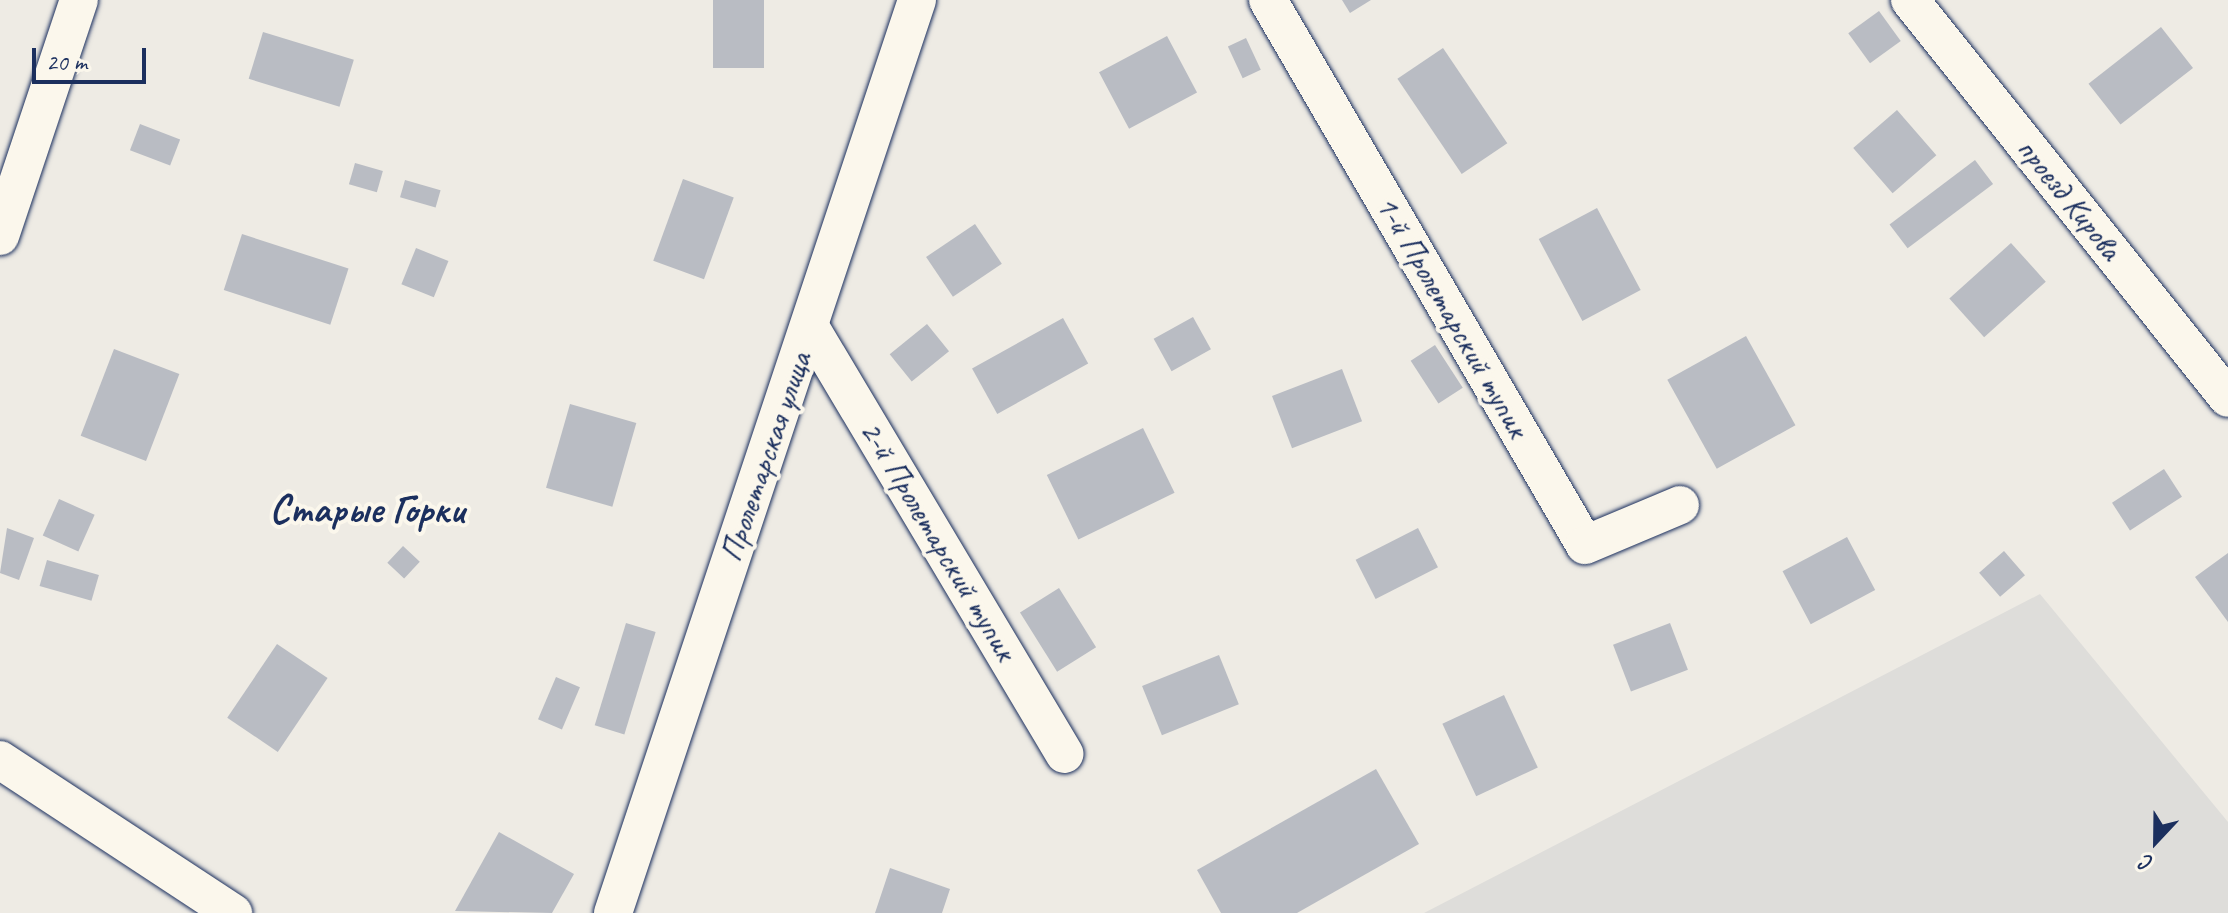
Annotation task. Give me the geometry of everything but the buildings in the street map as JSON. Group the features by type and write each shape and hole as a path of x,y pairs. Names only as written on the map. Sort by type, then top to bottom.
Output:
{"street":[{"path":"0,236 79,0"},
{"name":"Пролетарская улица","path":"613,913 917,0"},
{"name":"1-й Пролетарский тупик","path":"1268,0 1585,545 1680,505"},
{"name":"проезд Кирова","path":"1910,0 2228,398"},
{"name":"2-й Пролетарский тупик","path":"810,327 1065,754"},
{"path":"0,760 233,913"}],"shaded area":[{"path":"2040,594 2228,822 2228,913 1424,913"}],"district":[{"name":"Старые Горки","path":"367,509"}]}
